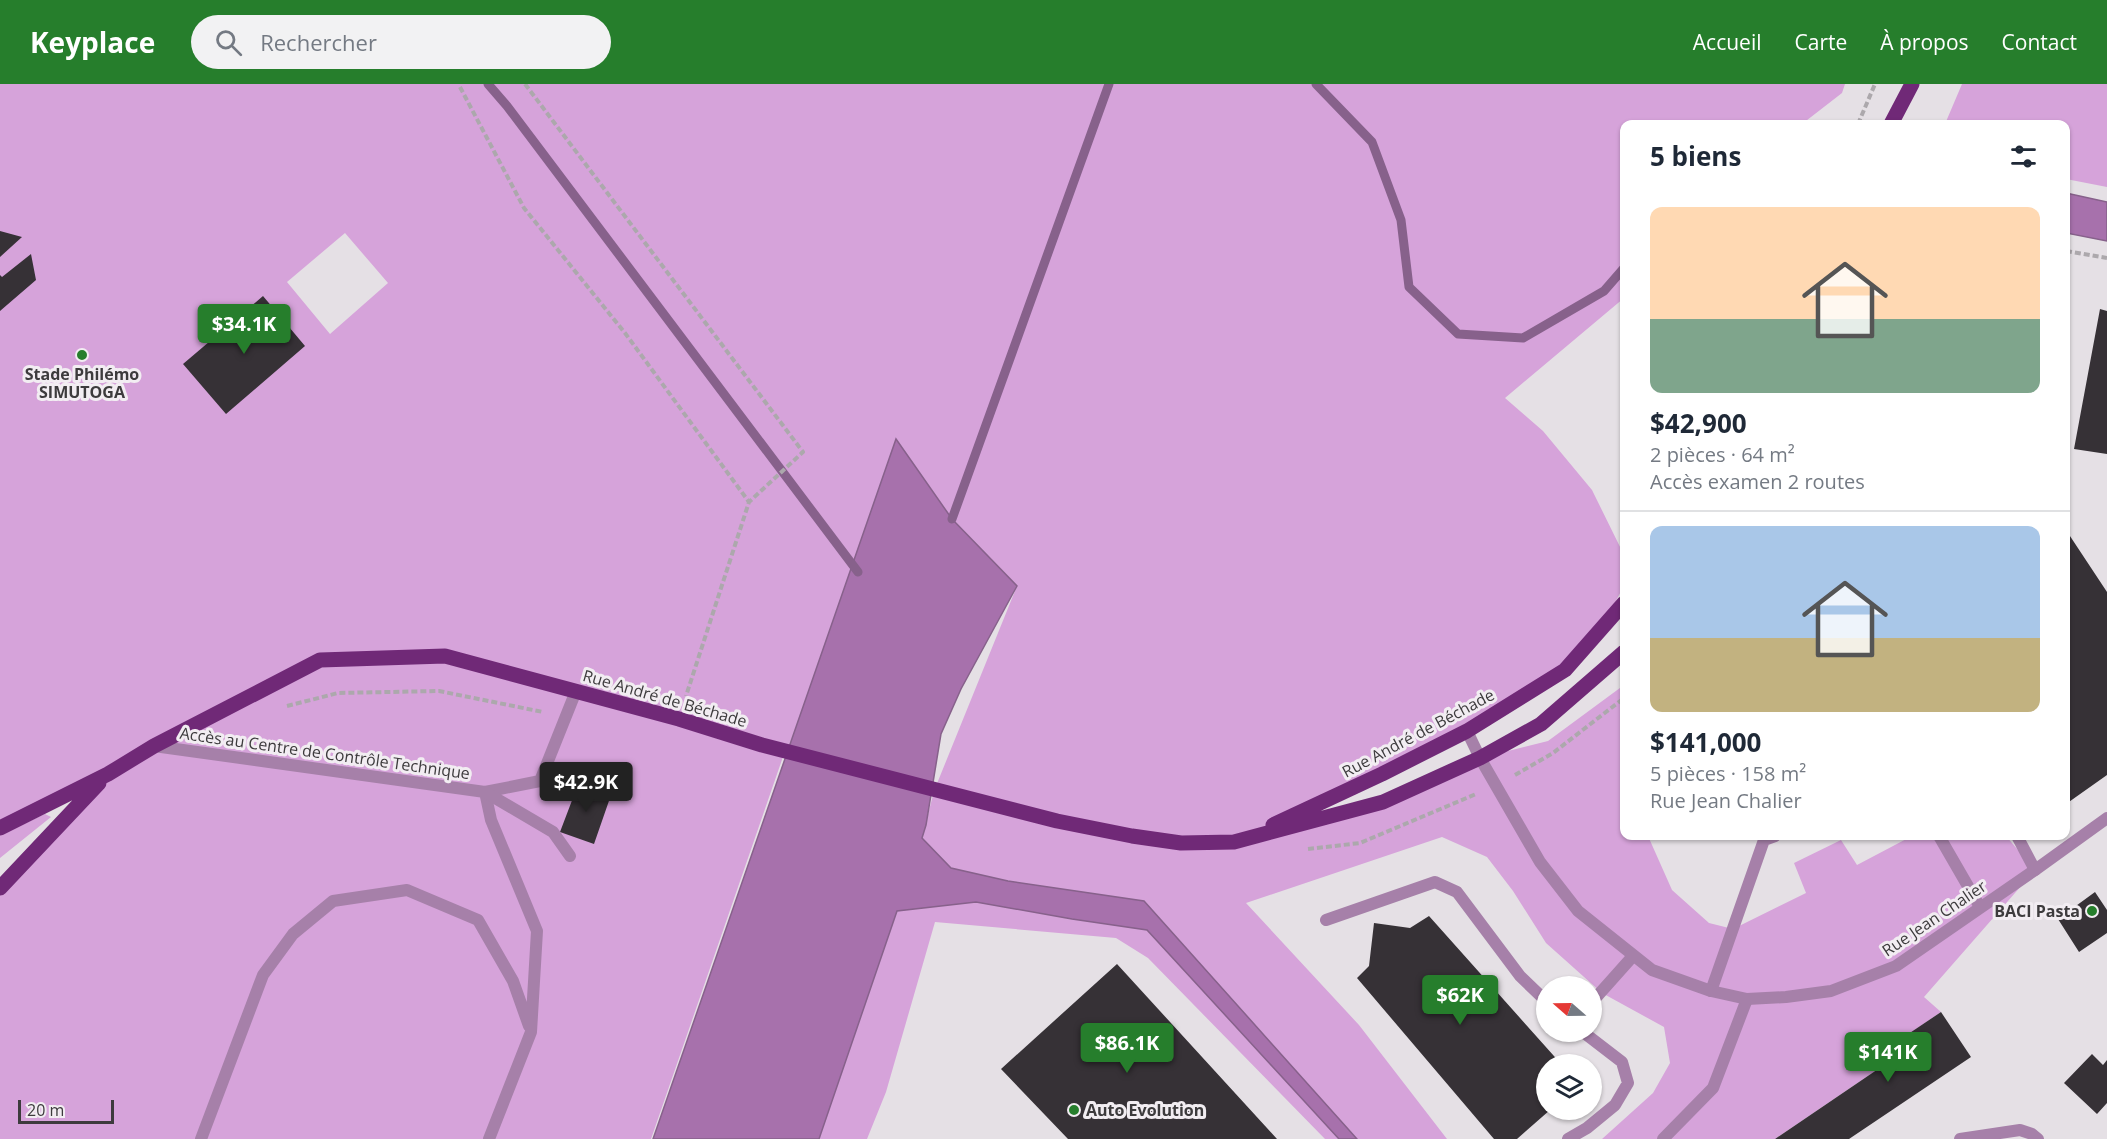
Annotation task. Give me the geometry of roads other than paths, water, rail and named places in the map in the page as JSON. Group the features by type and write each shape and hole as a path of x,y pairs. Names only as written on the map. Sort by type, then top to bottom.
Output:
{"main road":[{"path":"1893,120 1911,85"},
{"name":"Rue André de Béchade","path":"1234,842 1382,774 1467,731 1565,670 1620,608"},
{"name":"Rue André de Béchade","path":"0,828 108,774 154,746 320,660 445,656 679,719 762,745 1057,821 1181,843 1234,842 1383,802 1480,758 1541,724 1620,655"},
{"name":"Rue André de Béchade","path":"0,888 108,774"}],"street":[{"path":"486,792 540,781 576,691"},
{"name":"Rue Jean Chalier","path":"1467,731 1540,862 1578,911 1652,970 1711,992 1747,999 1831,991 1896,966 2107,818"},
{"name":"Accès au Centre de Contrôle Technique","path":"154,746 486,792 491,820 537,931 531,1032 489,1139"},
{"path":"486,792 554,832 570,856"},
{"path":"1711,992 1766,840"},
{"path":"1941,840 1980,907"},
{"path":"2019,840 2035,870"},
{"path":"1326,920 1435,882 1456,892 1520,976 1536,991"},
{"path":"201,1139 263,975 293,934 333,901 407,890 478,921 513,981 531,1032"},
{"path":"1602,993 1633,956"},
{"path":"1663,1139 1713,1088 1747,999"},
{"path":"1568,1139 1587,1128 1615,1105 1628,1083 1622,1062 1596,1042"},
{"path":"1960,1139 2020,1130 2038,1139"}],"waterway":[{"path":"488,84 507,106 858,572"},
{"path":"952,519 1109,84"},
{"path":"1316,84 1372,142 1401,220 1409,287 1458,334 1523,338 1604,291 1620,273"}],"place":[{"name":"Stade Philémo SIMUTOGA","path":"82,355"},
{"name":"BACI Pasta","path":"2092,911"},
{"name":"Auto Evolution","path":"1074,1110"}]}
